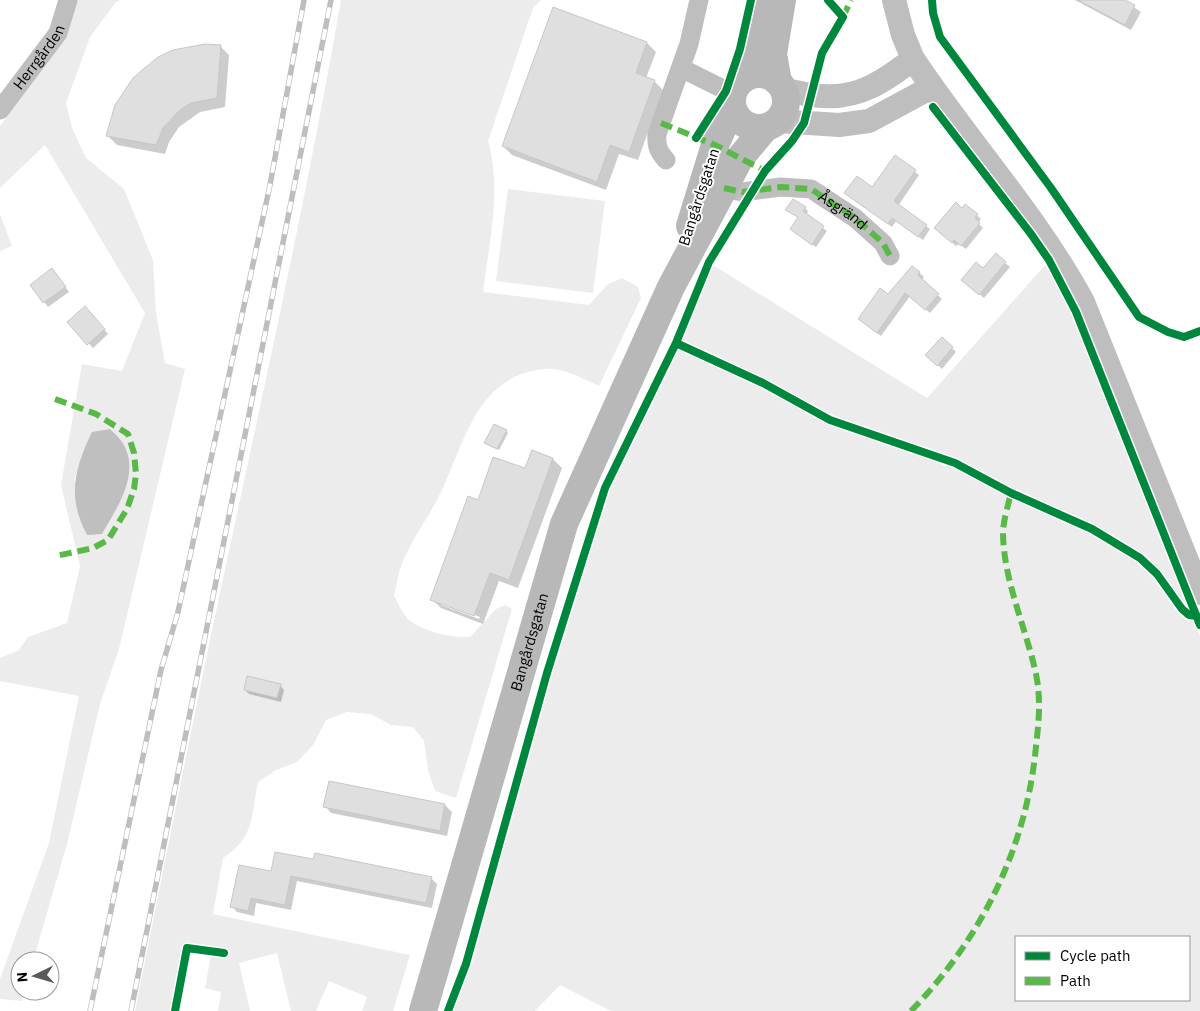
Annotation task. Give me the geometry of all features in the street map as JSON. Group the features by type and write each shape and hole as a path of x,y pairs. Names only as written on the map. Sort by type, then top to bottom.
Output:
{"main road":[{"name":"Bangårdsgatan","path":"671,287 715,145 752,47 761,0"},
{"path":"782,0 773,54 782,86 785,109 772,124 751,128 739,120 735,94 752,75 766,75 782,86"},
{"name":"Bangårdsgatan","path":"423,1011 564,524 671,287 740,158 772,124"}],"street":[{"name":"Herrgården","path":"0,110 58,33 68,0"},
{"path":"666,160 659,152 656,143 689,44 699,0"},
{"path":"894,0 903,35 913,59 1062,262 1083,302 1200,593"},
{"path":"782,86 826,97 852,95 874,86 913,59"},
{"path":"681,68 735,94"},
{"path":"772,124 839,125 869,121 932,87"},
{"name":"Åsgränd","path":"724,188 742,192 781,187 811,189 855,218 883,243 890,256"}],"shaded area":[{"path":"75,0 120,0 116,2 90,37 66,103 72,128 86,158 124,189 153,260 156,313 165,363 185,369 119,649 100,704 67,844 36,951 10,951 49,843 79,696 0,681 0,658 19,650 28,637 67,623 80,566 61,485 82,364 122,371 145,313 45,145 0,188 0,126 65,35","holes":["84,449 126,486 102,534 74,480"]},
{"path":"341,0 541,0 533,8 488,141 494,178 494,197 491,236 483,292 589,305 608,284 622,278 638,287 641,298 599,386 566,372 545,369 522,374 503,384 489,397 467,432 441,492 401,566 394,596 409,620 422,628 446,635 470,637 496,609 505,605 512,609 456,798 435,791 428,770 424,741 413,727 391,725 371,714 347,712 326,720 313,745 297,762 276,770 258,782 250,825 246,834 241,842 223,858 213,914 410,955 393,1011 362,1011 367,997 329,981 316,1011 291,1011 277,953 239,963 250,1011 218,1011 221,992 205,988 211,955 190,952 179,1011 135,1011 211,635 295,239"},
{"path":"508,189 605,201 593,293 496,281"},
{"path":"0,214 12,246 0,251"},
{"path":"1046,264 1072,313 1200,635 1200,1011 611,1011 560,985 535,1011 453,1011 470,966 552,675 609,491 713,265 927,398"},
{"path":"110,429 125,447 129,458 128,481 119,503 102,534 87,535 77,508 75,483 77,471 92,432"},
{"path":"10,951 10,1000 0,999 0,979"}],"building":[{"path":"1078,0 1125,0 1135,5 1125,25"},
{"path":"553,7 647,42 636,73 655,80 629,152 610,145 597,182 502,146"},
{"path":"205,44 221,45 217,98 191,103 180,110 163,128 156,145 106,136 115,105 133,78 158,57 173,50"},
{"path":"895,155 916,170 894,201 927,225 918,237 892,218 888,224 844,193 857,176 872,187"},
{"path":"793,199 806,207 803,211 824,226 812,245 790,229 798,217 785,210"},
{"path":"956,202 962,208 965,204 978,214 975,218 980,223 961,246 954,240 952,243 934,228"},
{"path":"996,253 1006,262 979,295 961,280 976,262 983,268"},
{"path":"912,266 920,272 918,275 939,294 925,310 905,293 877,333 858,319 880,288 888,294"},
{"path":"52,268 66,287 43,303 30,285"},
{"path":"85,306 105,329 87,345 67,322"},
{"path":"942,337 953,347 937,366 925,355"},
{"path":"494,424 507,430 497,449 484,443"},
{"path":"532,450 553,458 509,580 490,573 474,616 430,600 468,496 478,500 493,457 525,468"},
{"path":"247,676 281,684 277,698 244,690"},
{"path":"329,781 445,804 440,831 323,807"},
{"path":"275,852 313,859 315,853 432,877 426,903 291,876 285,905 251,898 248,911 230,907 239,865 271,871"}],"railway":[{"path":"90,1011 161,670 178,612 270,185 304,0"},
{"path":"131,1011 331,0"}],"marked path":[{"path":"843,17 851,0"},
{"path":"661,123 715,145 765,171"},
{"path":"724,188 742,192 781,187 811,189 855,218 883,243 890,256"},
{"path":"55,399 96,414 128,434 134,453 136,474 134,489 127,509 108,540 93,548 56,556"},
{"path":"911,1011 959,953 997,889 1023,819 1031,783 1038,728 1039,692 1032,657 1011,587 1004,552 1003,529 1011,493"}],"cycle path":[{"path":"696,138 726,91 740,49 751,0"},
{"path":"448,1011 466,964 547,673 605,488 676,343 709,262 765,171 792,141 804,123 822,53 843,17 828,0"},
{"path":"932,0 933,13 940,37 1051,188 1139,317 1168,332 1184,337 1200,331"},
{"path":"933,107 1031,234 1049,260 1076,312 1200,625"},
{"path":"676,343 763,383 830,420 955,463 1011,493 1092,529 1140,558 1157,574 1182,609 1189,615 1197,616"},
{"path":"175,1011 187,948 224,953"}]}
